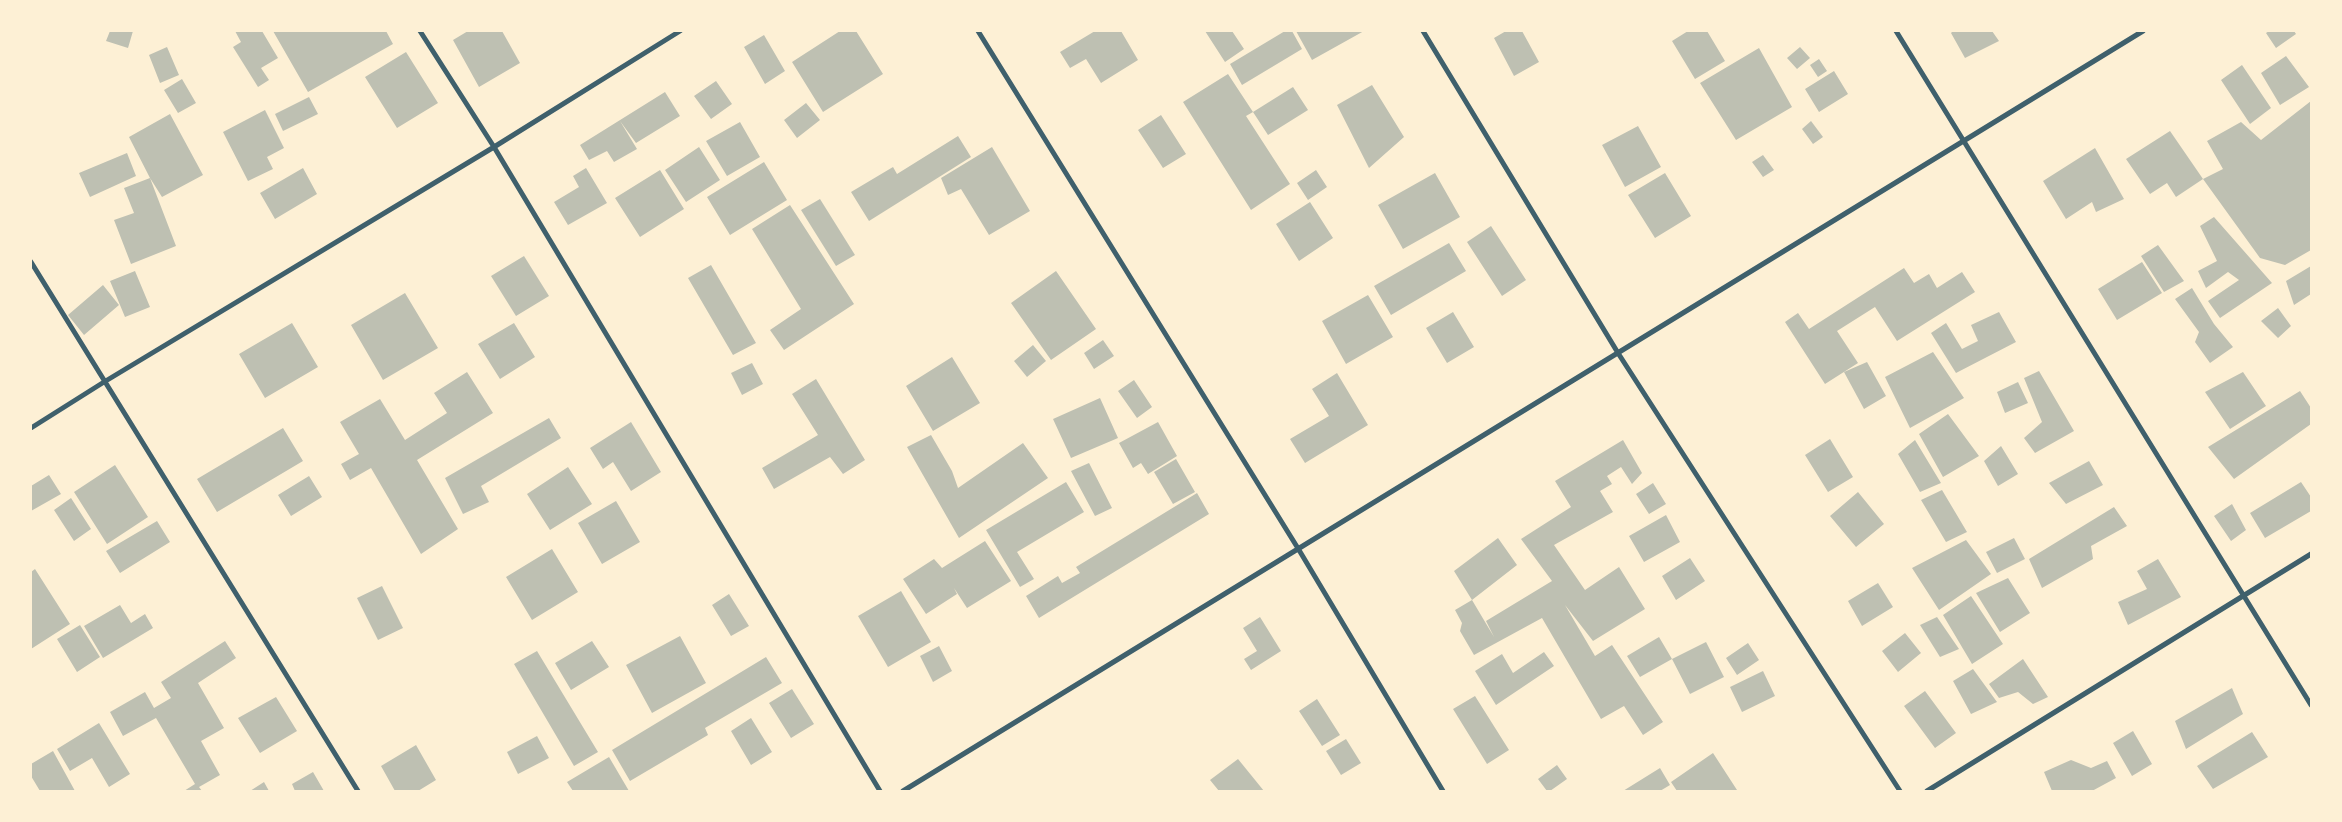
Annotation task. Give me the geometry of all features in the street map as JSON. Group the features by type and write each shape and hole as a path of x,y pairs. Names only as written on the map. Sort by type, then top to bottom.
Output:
{"street":[{"path":"420,31 494,147 880,791"},
{"path":"31,428 494,147 680,31"},
{"path":"978,31 1299,550 1443,791"},
{"path":"1422,31 1618,353 1900,791"},
{"path":"1896,31 2311,705"},
{"path":"903,791 2143,31"},
{"path":"31,262 358,791"},
{"path":"1927,791 2311,554"}],"building":[{"path":"110,31 133,31 128,48 106,41"},
{"path":"235,31 262,31 278,58 261,68 269,80 258,87 233,47 241,42"},
{"path":"273,31 386,31 393,44 308,92"},
{"path":"468,31 502,31 520,63 479,87 453,40"},
{"path":"840,31 856,31 883,74 823,112 792,62"},
{"path":"1095,31 1121,31 1138,60 1101,83 1086,59 1070,68 1060,52"},
{"path":"1205,31 1232,31 1244,49 1225,62"},
{"path":"1285,31 1292,31 1302,49 1242,85 1230,64"},
{"path":"1296,31 1364,31 1312,60"},
{"path":"1506,31 1522,31 1539,62 1514,76 1494,38"},
{"path":"1688,31 1707,31 1725,61 1695,79 1672,41"},
{"path":"1953,31 1992,31 1999,41 1965,58 1951,33"},
{"path":"2269,31 2294,31 2296,34 2276,48 2266,33"},
{"path":"764,35 785,71 765,84 744,47"},
{"path":"167,47 179,75 160,83 149,55"},
{"path":"1800,47 1810,58 1797,69 1787,58"},
{"path":"1759,48 1792,107 1736,140 1700,83"},
{"path":"406,52 438,103 397,128 365,77"},
{"path":"2286,56 2309,87 2280,105 2261,73"},
{"path":"1819,59 1827,71 1818,77 1810,65"},
{"path":"2242,65 2271,108 2250,124 2221,80"},
{"path":"1834,71 1848,94 1819,112 1805,89"},
{"path":"1228,74 1253,112 1246,116 1290,184 1251,210 1183,102"},
{"path":"182,79 196,103 178,113 164,90"},
{"path":"716,81 732,104 711,119 694,96"},
{"path":"1372,85 1404,137 1369,168 1337,105"},
{"path":"1293,87 1308,110 1268,135 1253,112"},
{"path":"665,92 680,116 636,143 620,121 637,149 614,162 607,151 589,160 580,145"},
{"path":"309,97 318,114 283,131 275,114"},
{"path":"2311,101 2311,250 2285,265 2260,258 2203,179 2223,169 2207,141 2241,122 2261,140"},
{"path":"806,103 820,120 797,138 784,120"},
{"path":"265,110 284,148 267,157 273,169 248,181 223,132"},
{"path":"170,114 203,175 162,197 129,137"},
{"path":"1161,115 1186,154 1163,168 1138,130"},
{"path":"1811,121 1823,137 1813,144 1802,129"},
{"path":"740,122 760,157 727,176 706,141"},
{"path":"1638,126 1661,167 1625,187 1602,145"},
{"path":"2170,131 2203,179 2176,197 2167,183 2150,194 2126,159"},
{"path":"958,136 971,157 869,221 851,192 893,167 897,174"},
{"path":"699,147 720,180 686,202 665,170"},
{"path":"992,147 1030,211 989,235 961,189 948,195 941,178"},
{"path":"2095,148 2124,199 2096,212 2092,202 2066,219 2043,181"},
{"path":"127,153 136,176 90,197 79,173"},
{"path":"1763,155 1774,170 1763,177 1752,162"},
{"path":"764,162 787,200 730,235 707,197"},
{"path":"303,168 317,194 275,219 260,193"},
{"path":"586,168 607,203 568,225 554,202 579,187 573,176"},
{"path":"660,170 684,209 640,237 615,198"},
{"path":"1316,170 1327,187 1308,200 1297,183"},
{"path":"1435,173 1460,217 1403,249 1378,205"},
{"path":"1665,173 1691,216 1655,238 1628,195"},
{"path":"150,178 176,246 131,264 114,220 134,213 124,188"},
{"path":"820,199 855,255 836,266 801,210"},
{"path":"1310,202 1333,238 1299,261 1276,224"},
{"path":"790,205 854,304 784,350 770,330 801,309 752,229"},
{"path":"2214,217 2272,283 2220,318 2208,301 2239,280 2228,272 2206,288 2198,271 2217,261 2200,226"},
{"path":"1491,226 1526,280 1502,296 1467,242"},
{"path":"1449,243 1466,271 1391,315 1374,286"},
{"path":"2158,245 2184,281 2164,292 2141,256"},
{"path":"524,256 549,296 516,316 491,276"},
{"path":"2142,262 2162,293 2117,320 2098,289"},
{"path":"711,265 756,343 733,355 688,278"},
{"path":"2311,266 2311,294 2294,305 2286,281"},
{"path":"1904,268 1914,283 1929,274 1937,288 1962,272 1975,292 1897,341 1875,307 1837,331 1858,363 1825,384 1785,322 1798,313 1809,329"},
{"path":"135,271 150,307 125,317 110,281"},
{"path":"1056,271 1096,329 1051,360 1011,303"},
{"path":"103,285 119,305 84,335 68,315"},
{"path":"2192,288 2214,324 2233,347 2210,363 2195,342 2199,332 2175,299"},
{"path":"405,293 438,348 383,380 351,325"},
{"path":"1368,295 1393,337 1346,364 1322,321"},
{"path":"2278,308 2291,326 2278,338 2261,321"},
{"path":"1453,312 1474,347 1447,363 1426,328"},
{"path":"1999,312 2016,342 1956,373 1931,333 1946,323 1962,349 1978,341 1971,325"},
{"path":"292,323 318,367 265,398 239,354"},
{"path":"514,323 535,357 500,379 478,344"},
{"path":"1103,340 1114,356 1094,369 1084,353"},
{"path":"1033,345 1046,361 1027,377 1014,361"},
{"path":"1933,352 1964,398 1910,428 1885,377"},
{"path":"952,357 980,403 933,431 906,386"},
{"path":"1867,362 1886,396 1864,409 1844,372"},
{"path":"752,363 763,384 742,395 731,373"},
{"path":"2039,371 2074,431 2035,453 2024,438 2042,422 2024,378"},
{"path":"467,372 493,413 417,460 458,529 421,554 371,468 350,480 341,464 359,454 340,422 380,399 405,440 447,413 434,393"},
{"path":"2243,372 2266,406 2230,429 2205,392"},
{"path":"1337,373 1368,425 1305,463 1290,439 1329,416 1312,389"},
{"path":"816,379 865,460 843,474 830,457 774,489 762,468 818,435 792,394"},
{"path":"1134,380 1152,407 1137,418 1118,391"},
{"path":"2018,382 2028,403 2005,413 1997,392"},
{"path":"2300,391 2311,408 2311,424 2234,479 2208,447"},
{"path":"1100,398 1118,438 1071,458 1053,419"},
{"path":"1948,414 1979,456 1943,477 1919,434"},
{"path":"549,418 561,438 481,486 489,502 463,514 445,478"},
{"path":"631,422 661,472 631,491 613,462 603,469 590,448"},
{"path":"1158,422 1177,456 1148,474 1141,463 1133,468 1119,443"},
{"path":"283,428 303,461 217,512 197,479"},
{"path":"931,435 952,471 958,488 1023,443 1048,478 959,538 907,447"},
{"path":"1830,439 1853,477 1828,492 1805,455"},
{"path":"1623,440 1642,473 1632,484 1621,467 1607,476 1612,484 1600,491 1613,512 1554,545 1585,590 1619,567 1645,609 1593,641 1565,605 1595,656 1612,645 1663,722 1643,735 1624,706 1601,719 1542,618 1474,655 1460,631 1462,623 1455,610 1472,600 1494,637 1486,621 1552,581 1521,539 1571,507 1555,481"},
{"path":"1915,440 1941,483 1920,492 1898,454"},
{"path":"2001,446 2018,474 1998,486 1984,461"},
{"path":"1176,459 1195,492 1173,504 1154,472"},
{"path":"2089,461 2103,485 2066,504 2049,483"},
{"path":"1089,463 1112,508 1095,516 1071,471"},
{"path":"115,465 148,517 107,544 74,492"},
{"path":"568,467 592,504 550,530 527,494"},
{"path":"49,475 61,494 31,511 31,486"},
{"path":"309,476 322,497 291,516 278,495"},
{"path":"1066,482 1084,512 1017,552 1034,579 1020,587 986,530"},
{"path":"2301,482 2311,497 2311,511 2265,538 2250,513"},
{"path":"1653,483 1666,504 1649,514 1636,494"},
{"path":"1942,490 1967,532 1946,542 1921,500"},
{"path":"1858,492 1884,524 1856,547 1830,516"},
{"path":"1197,493 1209,514 1039,618 1026,596 1058,576 1062,583 1080,573 1076,567"},
{"path":"71,498 91,529 74,541 54,510"},
{"path":"616,501 640,542 602,564 578,523"},
{"path":"2232,504 2246,530 2231,541 2214,516"},
{"path":"2114,507 2127,526 2091,546 2093,559 2042,588 2029,559"},
{"path":"1666,515 1680,542 1644,562 1629,536"},
{"path":"157,521 170,542 120,573 106,551"},
{"path":"1498,538 1517,565 1472,600 1454,571"},
{"path":"2014,538 2025,559 1997,573 1986,552"},
{"path":"1966,540 1991,574 1939,610 1912,568"},
{"path":"985,541 1011,581 967,608 954,588 957,594 926,614 903,579 934,559 942,568"},
{"path":"552,549 578,592 532,620 506,577"},
{"path":"1690,558 1705,581 1676,600 1662,576"},
{"path":"2158,559 2181,597 2128,625 2118,602 2147,589 2137,571"},
{"path":"35,569 70,624 31,649 31,572"},
{"path":"2008,578 2030,613 2000,632 1976,593"},
{"path":"1878,583 1893,607 1862,626 1848,601"},
{"path":"382,586 403,628 378,640 357,598"},
{"path":"901,591 931,642 888,667 858,616"},
{"path":"729,594 749,626 731,636 712,605"},
{"path":"1971,596 2003,644 1972,664 1943,615"},
{"path":"120,605 131,623 145,614 153,628 103,658 84,626"},
{"path":"1260,617 1281,651 1251,670 1244,659 1257,651 1243,628"},
{"path":"1937,617 1959,649 1940,657 1920,625"},
{"path":"80,625 100,657 77,672 57,639"},
{"path":"1905,633 1921,653 1898,672 1882,651"},
{"path":"680,636 706,683 652,713 626,665"},
{"path":"1659,637 1672,659 1640,677 1627,656"},
{"path":"225,641 236,658 198,683 224,728 201,741 220,775 199,787 202,791 184,791 195,784 156,718 123,736 110,712 145,692 154,708 171,698 161,682"},
{"path":"592,641 609,667 571,690 555,663"},
{"path":"1706,642 1724,677 1690,694 1672,659"},
{"path":"1748,643 1759,660 1737,675 1726,658"},
{"path":"939,646 952,671 933,682 920,656"},
{"path":"537,651 598,752 574,766 514,664"},
{"path":"1544,652 1554,666 1496,705 1475,671 1502,654 1513,673"},
{"path":"766,657 782,683 705,728 708,735 630,781 612,750"},
{"path":"2023,659 2048,697 2033,704 2018,692 1999,698 1989,684"},
{"path":"1973,669 1997,702 1971,714 1953,681"},
{"path":"1763,671 1775,696 1742,712 1730,687"},
{"path":"2232,688 2243,714 2186,749 2175,721"},
{"path":"792,689 814,724 791,738 769,703"},
{"path":"1925,691 1956,733 1935,748 1904,706"},
{"path":"1475,696 1509,750 1487,764 1453,709"},
{"path":"276,697 297,731 260,753 238,718"},
{"path":"1317,699 1340,735 1322,746 1299,711"},
{"path":"751,718 772,752 751,765 731,731"},
{"path":"99,723 130,774 109,787 92,758 70,771 57,749"},
{"path":"2133,731 2152,764 2132,776 2113,743"},
{"path":"2252,732 2268,757 2213,789 2197,766"},
{"path":"537,736 549,758 518,774 507,752"},
{"path":"1346,739 1361,763 1341,775 1326,751"},
{"path":"416,745 436,780 418,791 395,791 381,766"},
{"path":"53,751 75,791 40,791 31,776 31,764"},
{"path":"1713,753 1737,790 1677,791 1671,782"},
{"path":"609,757 629,791 573,791 567,782"},
{"path":"1238,759 1264,791 1219,791 1210,780"},
{"path":"2071,760 2091,768 2107,761 2116,778 2092,791 2052,791 2044,772"},
{"path":"1557,765 1567,779 1550,791 1547,791 1538,779"},
{"path":"1660,768 1670,785 1660,791 1623,791"},
{"path":"313,772 324,791 295,791 292,784"},
{"path":"264,782 269,791 250,791"}]}
